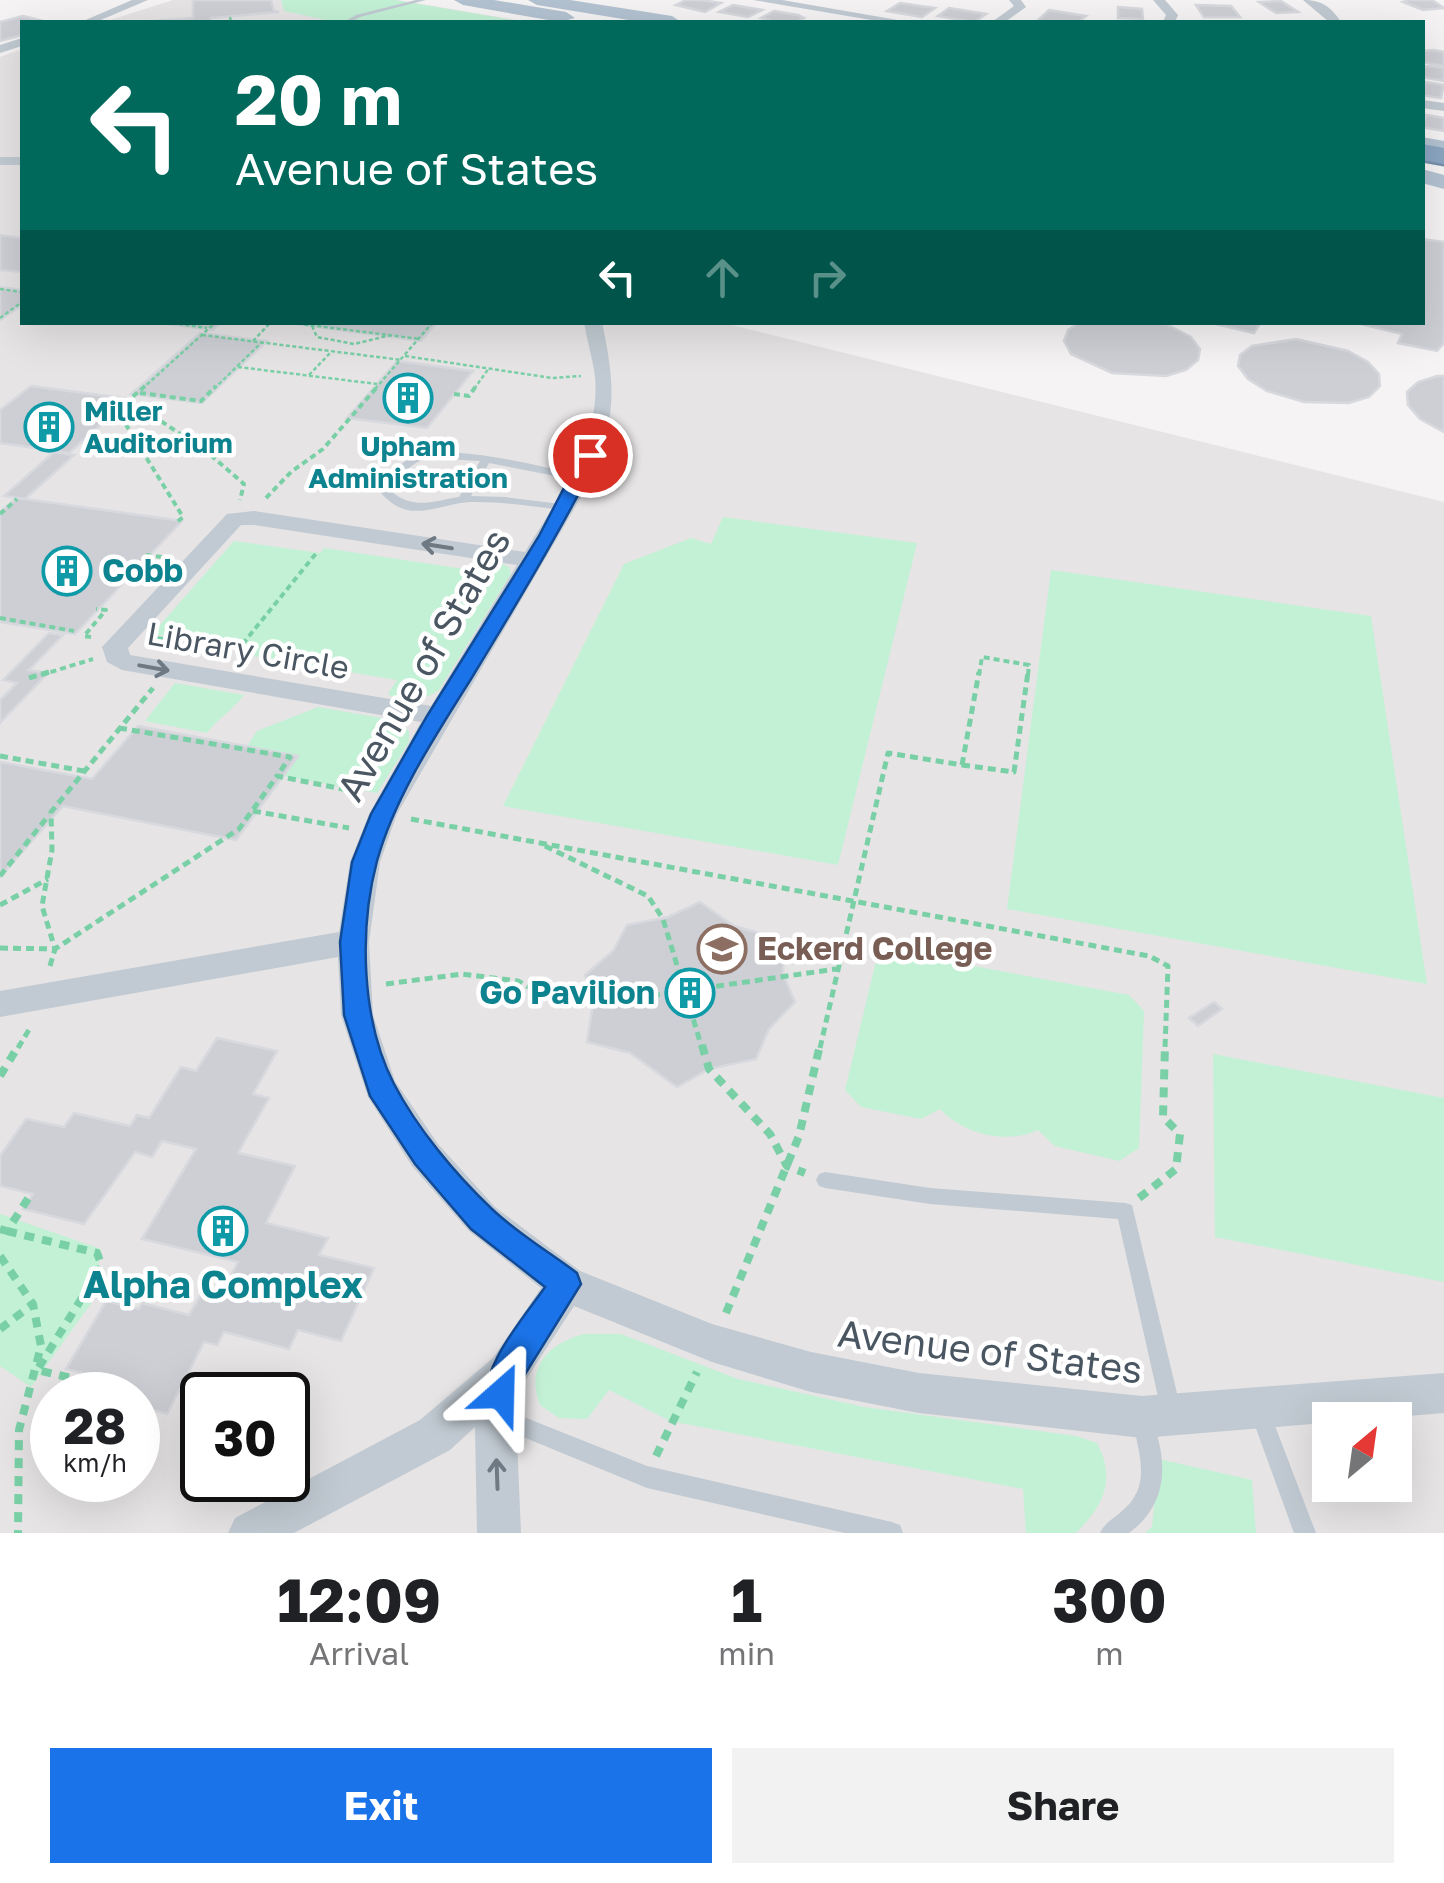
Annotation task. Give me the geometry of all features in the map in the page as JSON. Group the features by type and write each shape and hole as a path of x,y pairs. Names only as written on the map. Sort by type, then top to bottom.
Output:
{"main road":[{"path":"463,0 620,20"},
{"path":"537,0 590,16 645,20"}],"street":[{"path":"91,20 142,0"},
{"path":"760,0 890,20"},
{"path":"1001,20 1020,7 1015,0"},
{"path":"1309,0 1334,20"},
{"name":"Avenue of States","path":"594,325 605,381 599,432 573,492 382,814 364,862 353,942 357,1015 380,1088 425,1155 482,1219 566,1284 712,1343 812,1372 918,1393 1157,1416 1444,1394"},
{"path":"246,513 254,518 533,560"},
{"name":"Library Circle","path":"246,513 115,647 116,656 122,662 169,671 438,716"},
{"path":"0,1004 353,942"},
{"path":"250,1533 435,1435 507,1372 566,1284"},
{"path":"500,1533 495,1416 507,1372"}],"lane":[{"path":"351,20 423,0"},
{"path":"426,454 485,461 573,492 464,498 435,508 396,503 386,493 394,476 411,460 426,454"},
{"path":"464,498 485,461"},
{"path":"824,1180 930,1196 1125,1211 1157,1416 1154,1477 1142,1513 1111,1533"},
{"path":"1258,1407 1305,1533"},
{"path":"495,1416 647,1477 892,1533"}],"path":[{"path":"188,325 210,328"},
{"path":"213,325 128,400 206,451 244,484 246,513"},
{"path":"253,341 268,325"},
{"path":"305,325 420,338"},
{"path":"246,513 323,449 431,325"},
{"path":"312,326 316,337 339,344 370,342 391,335"},
{"path":"309,375 352,330"},
{"path":"201,334 552,378 592,375"},
{"path":"137,392 200,401 262,342"},
{"path":"238,366 377,384"},
{"path":"454,394 468,396 489,368"},
{"path":"114,407 182,517 177,522"},
{"path":"0,514 17,500"},
{"path":"144,636 237,651 318,550"},
{"path":"146,555 162,557"},
{"path":"0,618 74,631"},
{"path":"29,678 99,657"},
{"path":"721,1326 799,1136 888,753 1014,772 1028,664 982,657 962,764"},
{"path":"0,876 169,671"},
{"path":"0,948 55,949 233,834 290,757 119,728"},
{"path":"0,756 84,771"},
{"path":"277,776 374,795"},
{"path":"253,811 354,829 360,820"},
{"path":"0,1076 47,996 55,949 42,906 48,878 51,812"},
{"path":"398,817 1149,956 1168,966 1163,1118 1180,1134 1176,1169 1125,1211"},
{"path":"538,843 648,896 663,918 709,1069 770,1134 786,1166"},
{"path":"0,905 48,878"},
{"path":"378,985 462,974 518,980 553,1001 592,1004 837,969"},
{"path":"32,1194 4,1230 97,1253 102,1266 37,1370"},
{"path":"0,1256 33,1304 41,1346 19,1430 18,1533"},
{"path":"0,1329 33,1304"},
{"path":"647,1477 670,1421 701,1365"},
{"path":"37,1370 46,1372"}],"shaded area":[{"path":"173,0 397,0 516,20 110,20"},
{"name":"Eckerd College","path":"20,50 20,325 732,325 1444,502 1444,1533 0,1533 0,57"}],"green space":[{"path":"281,0 395,0 512,20 327,20 284,11"},
{"path":"723,517 917,543 838,865 503,806 624,564 691,538 711,544"},
{"path":"234,541 320,553 324,548 471,570 491,558 509,567 511,574 439,690 407,700 388,694 397,680 240,654 244,648 152,634"},
{"path":"1051,570 1371,616 1427,984 1007,909"},
{"path":"175,683 244,695 207,733 145,721"},
{"path":"318,707 393,720 409,731 409,742 377,793 283,776 297,756 247,746 257,731"},
{"path":"893,951 1129,995 1144,1011 1139,1148 1119,1161 1055,1146 1038,1130 1013,1137 973,1131 940,1109 921,1119 861,1107 845,1090 877,957"},
{"path":"1213,1054 1444,1098 1444,1282 1215,1237"},
{"path":"0,1214 101,1249 92,1302 42,1372 30,1372 30,1386 0,1366"},
{"path":"584,1334 621,1334 738,1379 864,1407 1076,1436 1097,1443 1106,1468 1104,1491 1094,1513 1076,1533 1026,1533 1023,1489 670,1421 609,1390 587,1419 559,1418 540,1405 535,1379 538,1368 550,1351"},
{"path":"1159,1459 1252,1480 1256,1533 1145,1533 1152,1527"}],"building":[{"path":"193,0 271,0 274,11 279,12 211,20 166,20 193,18"},
{"path":"686,0 721,3 705,12 676,5"},
{"path":"1432,0 1444,8 1423,10 1403,2"},
{"path":"1281,1 1298,12 1276,13 1259,2"},
{"path":"900,3 935,8 922,17 887,11"},
{"path":"733,5 762,10 748,17 719,12"},
{"path":"1196,5 1231,6 1240,17 1204,17"},
{"path":"1118,7 1142,9 1143,19 1118,18"},
{"path":"949,8 986,14 977,20 938,16"},
{"path":"1049,10 1086,16 1081,20 1038,20"},
{"path":"774,11 804,18 769,20 761,18"},
{"path":"23,16 39,20 20,20 20,36 0,41 0,22"},
{"path":"1425,51 1444,52 1444,66 1425,63"},
{"path":"1425,67 1444,68 1444,81 1425,78"},
{"path":"1425,82 1444,85 1441,98 1425,95"},
{"path":"1425,118 1444,118 1444,131 1425,128"},
{"path":"0,235 20,238 20,272 0,270"},
{"path":"1425,239 1444,242 1444,343 1437,351 1398,343 1402,334 1365,325 1425,325"},
{"path":"0,287 20,290 20,306 0,320"},
{"path":"175,325 218,325 213,330"},
{"path":"304,325 434,325 421,341"},
{"path":"1076,325 1168,325 1191,337 1200,349 1198,360 1186,370 1166,376 1112,373 1071,354 1064,341 1068,330"},
{"path":"1220,325 1259,325 1254,333"},
{"path":"200,333 267,341 202,403 131,394"},
{"path":"1296,339 1348,351 1368,362 1379,374 1380,386 1369,397 1349,403 1304,402 1267,391 1248,379 1238,366 1240,355 1252,346"},
{"name":"Upham Administration","path":"397,361 473,371 427,428 347,418"},
{"path":"1444,376 1444,432 1420,419 1408,405 1407,392 1418,382"},
{"name":"Miller Auditorium","path":"31,386 130,399 69,453 0,443 0,410"},
{"path":"54,452 74,455 25,499 4,496"},
{"name":"Cobb","path":"17,498 182,521 75,634 0,622 0,512"},
{"path":"49,633 63,635 29,670 48,673 0,723 0,700 17,683 3,680"},
{"path":"138,726 298,756 236,840 63,806 0,877 0,762 92,779"},
{"name":"Go Pavilion","path":"700,902 734,926 784,940 783,974 795,1002 769,1029 756,1059 709,1069 677,1087 630,1053 587,1042 593,1004 585,975 613,951 627,925 668,917"},
{"path":"1214,1002 1222,1009 1198,1026 1189,1018"},
{"name":"Alpha Complex","path":"217,1038 277,1051 253,1094 269,1098 238,1153 295,1166 266,1223 328,1238 319,1255 374,1268 341,1341 298,1330 289,1349 224,1332 217,1345 204,1342 189,1372 180,1372 180,1389 167,1414 160,1412 160,1372 66,1369 106,1301 139,1309 142,1303 189,1315 200,1296 218,1300 238,1262 142,1239 196,1149 162,1141 152,1157 135,1152 84,1224 23,1209 33,1194 0,1186 0,1156 26,1119 64,1127 74,1113 130,1126 137,1115 149,1118 181,1067 196,1071"}],"place":[{"name":"Upham Administration","path":"408,398"},
{"name":"Miller Auditorium","path":"49,427"},
{"name":"Cobb","path":"67,571"},
{"name":"Eckerd College","path":"722,949"},
{"name":"Go Pavilion","path":"690,993"},
{"name":"Alpha Complex","path":"223,1231"}],"route":[{"path":"501,1394 507,1372 566,1284 482,1219 425,1155 380,1088 357,1015 353,942 364,862 382,814 548,536 590,455"}]}
